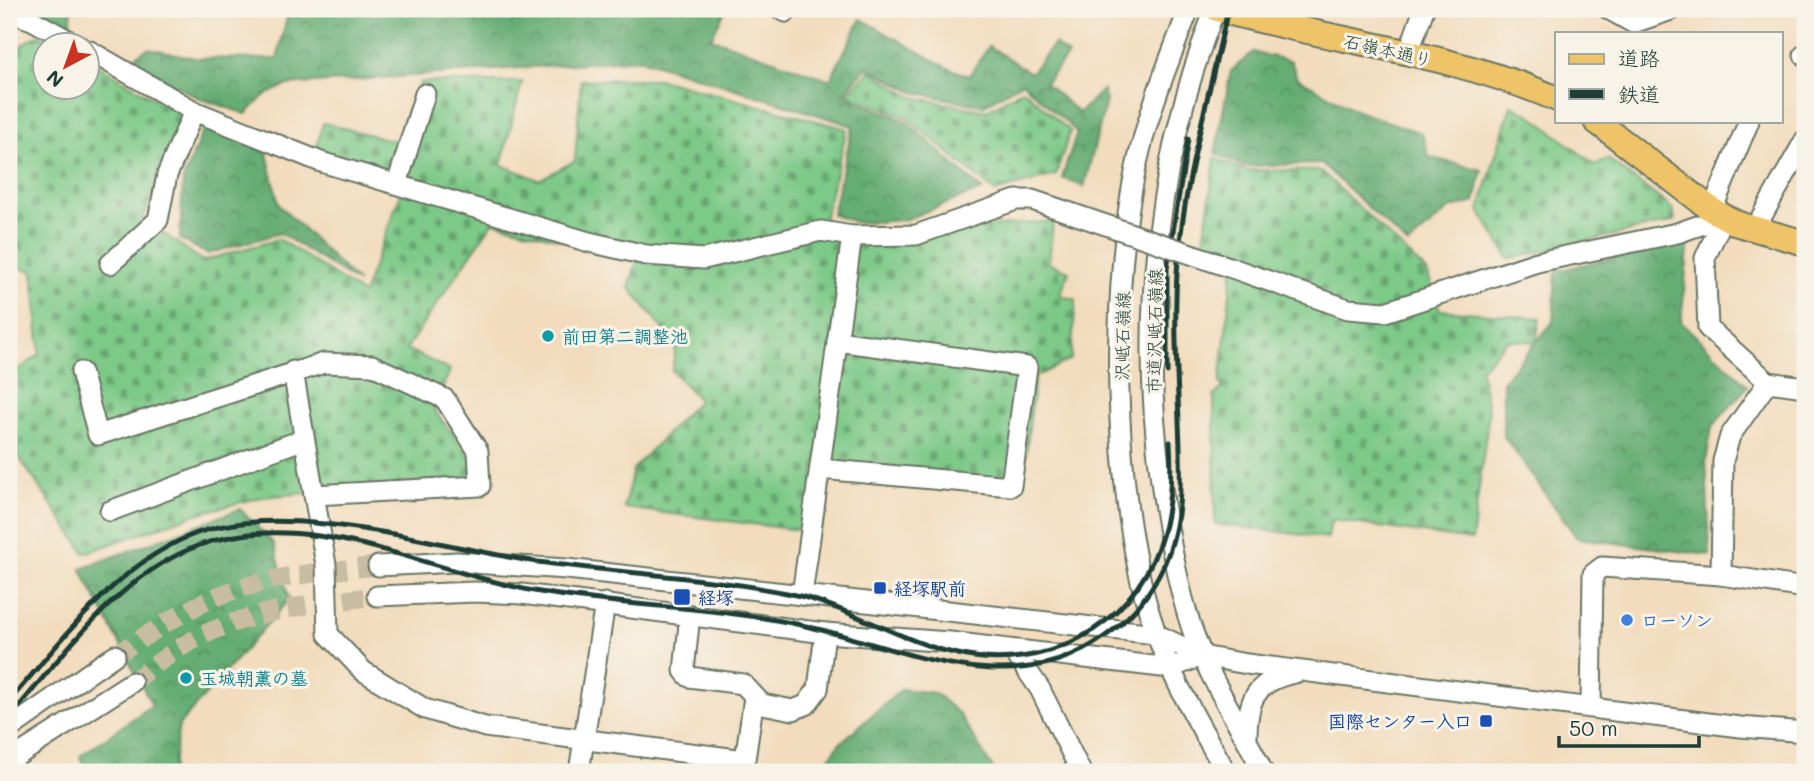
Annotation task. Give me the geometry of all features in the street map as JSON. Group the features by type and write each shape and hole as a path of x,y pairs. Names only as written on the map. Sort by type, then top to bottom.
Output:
{"main road":[{"name":"石嶺本通り","path":"1216,9 1408,54 1511,82 1555,98"},
{"path":"1597,122 1718,214 1754,230 1805,243"}],"street":[{"name":"沢岻石嶺線","path":"1189,9 1155,99 1137,162 1121,301 1121,403 1126,479 1144,593 1170,668 1226,772"},
{"name":"市道沢岻石嶺線","path":"1216,9 1200,46 1173,144 1158,230 1150,323 1152,396 1166,511 1182,595 1202,656 1263,772"},
{"path":"1408,54 1424,9"},
{"path":"1608,9 1633,23 1674,9"},
{"path":"9,12 54,32"},
{"path":"102,58 194,111 321,162 589,243 646,255 704,259 821,231 852,236 915,236 1016,200 1032,200 1348,309 1385,312 1537,262 1666,236 1718,214"},
{"path":"397,184 425,94"},
{"path":"110,264 158,220 167,176 194,111"},
{"path":"1749,122 1705,258 1708,328 1768,382 1805,387"},
{"path":"1754,230 1805,140"},
{"path":"802,595 852,236"},
{"path":"820,469 1011,486 1027,368 837,341"},
{"path":"81,372 98,435 324,363 372,365 445,399 478,451 480,486 314,495"},
{"path":"293,371 326,565 328,635 363,671 425,709 485,727 745,760 754,697"},
{"path":"1721,575 1723,461 1730,436 1768,382"},
{"path":"110,511 304,439"},
{"path":"378,566 457,562 510,565 1156,634 1202,656 1300,672 1740,727 1805,732"},
{"path":"1591,707 1592,574 1602,567 1721,575 1805,588"},
{"path":"377,596 474,592 605,603 825,633 1170,668 1202,656"},
{"path":"579,772 605,603"},
{"path":"690,615 684,671 689,677 743,684 767,707 793,710 806,705 818,690 825,633"},
{"path":"1013,650 1040,689 1082,772"},
{"path":"9,729 115,655"},
{"path":"1247,739 1247,710 1254,696 1273,680 1300,672"},
{"path":"9,761 132,682"}],"green space":[{"path":"27,9 72,9 70,28"},
{"path":"289,9 402,9 402,12 492,18 502,9 726,9 711,38 830,80 861,19 948,68 969,76 989,46 1031,73 1054,44 1068,55 1045,83 1079,113 1103,90 1106,101 1084,187 1062,178 1077,132 1022,82 983,106 913,92 867,67 842,95 906,121 982,190 904,220 858,223 832,214 853,126 641,59 287,85 265,95 246,114 199,98 129,61 148,48 195,58 277,59"},
{"path":"32,39 32,102 102,102 102,67 181,115 143,219 203,261 279,239 363,294 407,177 315,153 323,123 395,141 421,82 522,82 501,165 539,180 575,161 581,80 659,79 847,129 824,219 866,238 1053,221 1049,263 1069,271 1060,296 1076,299 1071,359 1035,377 1022,487 816,461 806,531 624,508 633,469 699,400 672,371 676,345 629,287 638,259 493,222 406,349 450,370 434,410 474,462 468,478 262,497 196,514 85,553 9,443 9,377 40,354 33,271 9,266 9,52"},
{"path":"1253,52 1291,61 1297,78 1359,112 1422,133 1429,157 1482,170 1475,202 1449,209 1408,245 1322,164 1243,166 1215,153 1231,71"},
{"path":"870,71 912,97 986,111 1023,89 1070,131 1056,175 995,192 906,117 846,94"},
{"path":"1511,105 1531,115 1595,165 1608,159 1673,209 1675,221 1509,259 1479,210"},
{"path":"205,125 267,153 279,205 358,283 280,233 207,254 180,239 183,180"},
{"path":"1215,158 1244,170 1321,171 1427,272 1440,310 1540,318 1536,342 1507,340 1480,370 1489,412 1472,540 1331,520 1328,538 1215,524 1214,396 1223,387 1220,383 1234,258 1203,247"},
{"path":"1689,240 1681,322 1748,386 1712,427 1706,462 1710,555 1577,538 1503,435 1503,381 1553,322 1556,271"},
{"path":"240,509 274,544 289,599 179,725 172,772 87,772 80,756 152,705 81,569"},
{"path":"902,689 935,693 959,714 995,772 820,772 839,744"}],"tunnel":[{"path":"115,655 185,612 229,592 292,576 378,566"},
{"path":"132,682 182,646 234,622 281,610 377,596"}],"railway":[{"path":"9,718 94,619 118,596 171,558 200,545 242,535 284,533 326,537 534,591 768,619 955,665 993,669 1031,667 1068,657 1104,637 1135,609 1154,584 1167,557 1177,519 1180,461 1176,310 1180,240 1191,173 1228,9"},
{"path":"1167,372 1167,268 1188,139"},
{"path":"9,701 72,627 118,582 143,562 200,532 237,524 278,521 368,530 538,562 694,579 787,593 831,606 936,648 990,658 1021,657 1051,650 1080,638 1105,621 1127,600 1146,574 1159,545 1166,520 1171,481 1170,442"}],"place":[{"name":"前田第二調整池","path":"548,336"},
{"name":"経塚駅前","path":"880,588"},
{"name":"経塚","path":"682,597"},
{"name":"ローソン","path":"1627,620"},
{"name":"玉城朝薫の墓","path":"186,678"},
{"name":"国際センター入口","path":"1486,721"}]}
